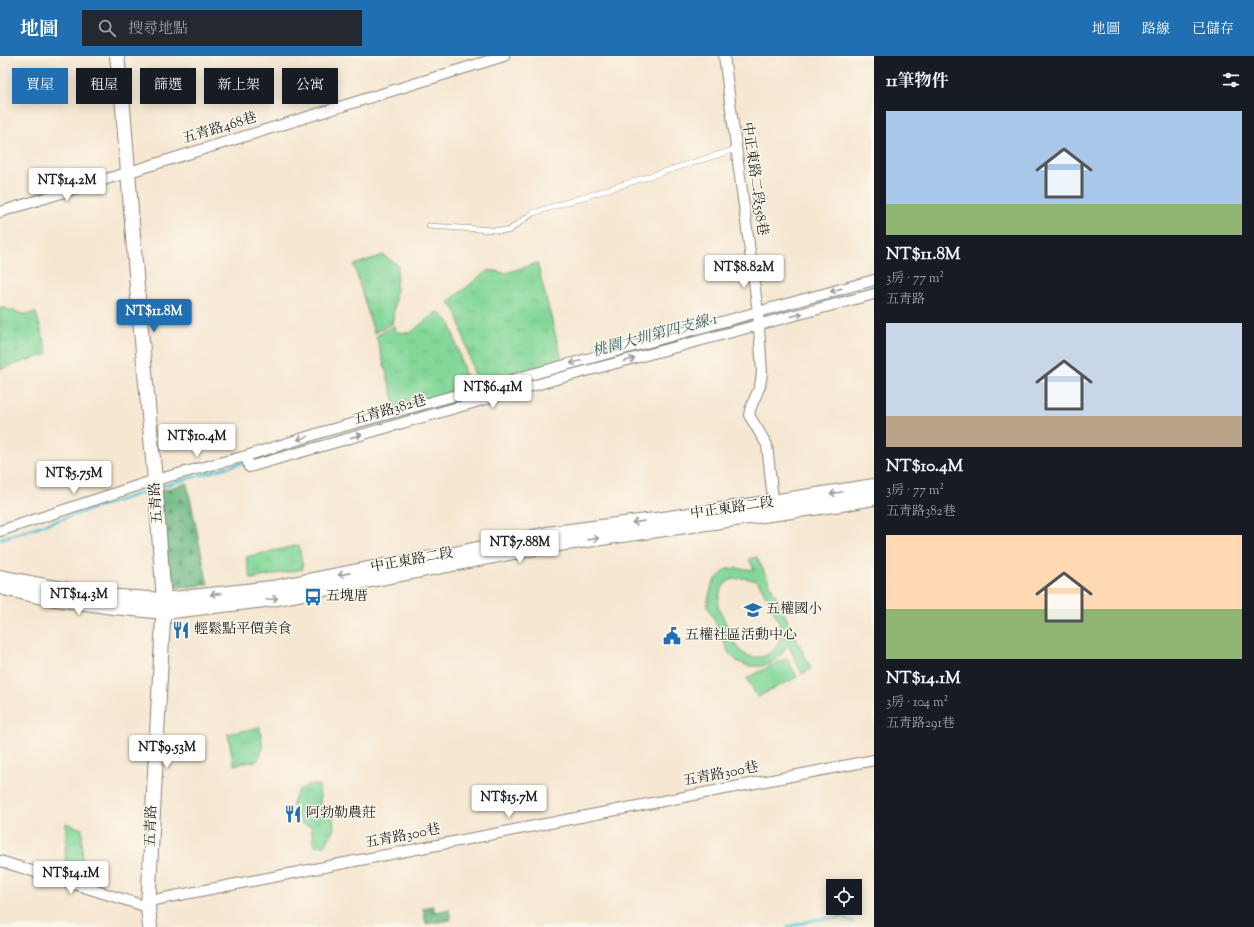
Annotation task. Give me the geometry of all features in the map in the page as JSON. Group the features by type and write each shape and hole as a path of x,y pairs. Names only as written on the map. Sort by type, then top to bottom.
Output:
{"main road":[{"name":"五青路","path":"117,56 123,108 127,172 155,480 164,606 154,772 149,904 150,927"},
{"name":"中正東路二段","path":"774,508 874,486"},
{"name":"中正東路二段","path":"164,606 445,556 547,534 662,519 774,508 848,503 874,498"},
{"path":"0,577 164,606"},
{"path":"0,587 42,597 113,607 164,606"}],"street":[{"name":"五青路468巷","path":"0,212 504,56"},
{"name":"中正東路二段558巷","path":"724,56 759,325 762,373 760,386 749,415 767,445 774,508"},
{"name":"五青路382巷","path":"0,531 155,480 246,456 557,367 874,280"},
{"name":"五青路382巷","path":"246,456 249,467 560,378 874,294"},
{"name":"五青路300巷","path":"149,904 874,760"},
{"path":"0,861 149,904"}],"lane":[{"path":"429,226 508,231 533,213 736,149"},
{"path":"557,367 560,378"},
{"path":"326,432 329,443"}],"green space":[{"path":"383,255 398,265 393,319 392,324 374,333 354,265"},
{"path":"537,263 562,360 477,384 457,313 448,302 488,270 506,273"},
{"path":"0,307 24,314 36,313 48,354 0,369"},
{"path":"438,311 450,323 469,388 396,407 376,336 394,326 396,332 410,333"},
{"path":"187,483 208,585 167,588 160,491"},
{"path":"299,545 303,569 251,579 246,557"},
{"path":"757,557 811,669 802,674 788,644 783,653 770,664 762,666 748,666 737,661 729,653 707,604 712,585 715,580 727,569 737,568 754,570 749,559","holes":["745,578 757,581 769,601 780,627 780,637 776,648 766,656 760,657 748,656 738,648 718,607 719,596 726,583 731,580"]},
{"path":"787,658 797,677 757,697 747,678"},
{"path":"260,727 263,749 257,761 234,765 228,734"},
{"path":"308,785 319,785 321,806 333,815 334,831 325,845 314,846 311,826 302,824 292,805 298,791"},
{"path":"66,823 82,829 83,881 65,876"},
{"path":"433,906 435,912 449,909 451,920 426,924 423,908"}],"waterway":[{"name":"桃園大圳第四支線-1","path":"763,318 874,287"},
{"name":"桃園大圳第四支線-1","path":"651,349 753,320"},
{"name":"桃園大圳第四支線-1","path":"336,436 471,398"},
{"name":"桃園大圳第四支線-1","path":"159,487 321,440"},
{"name":"桃園大圳第四支線-1","path":"0,539 148,491"},
{"path":"788,927 813,920 842,917 853,922"}],"place":[{"name":"五塊厝","path":"313,597"},
{"name":"五權國小","path":"753,610"},
{"name":"輕鬆點平價美食","path":"181,630"},
{"name":"五權社區活動中心","path":"672,636"},
{"name":"阿勃勒農莊","path":"293,814"}]}
